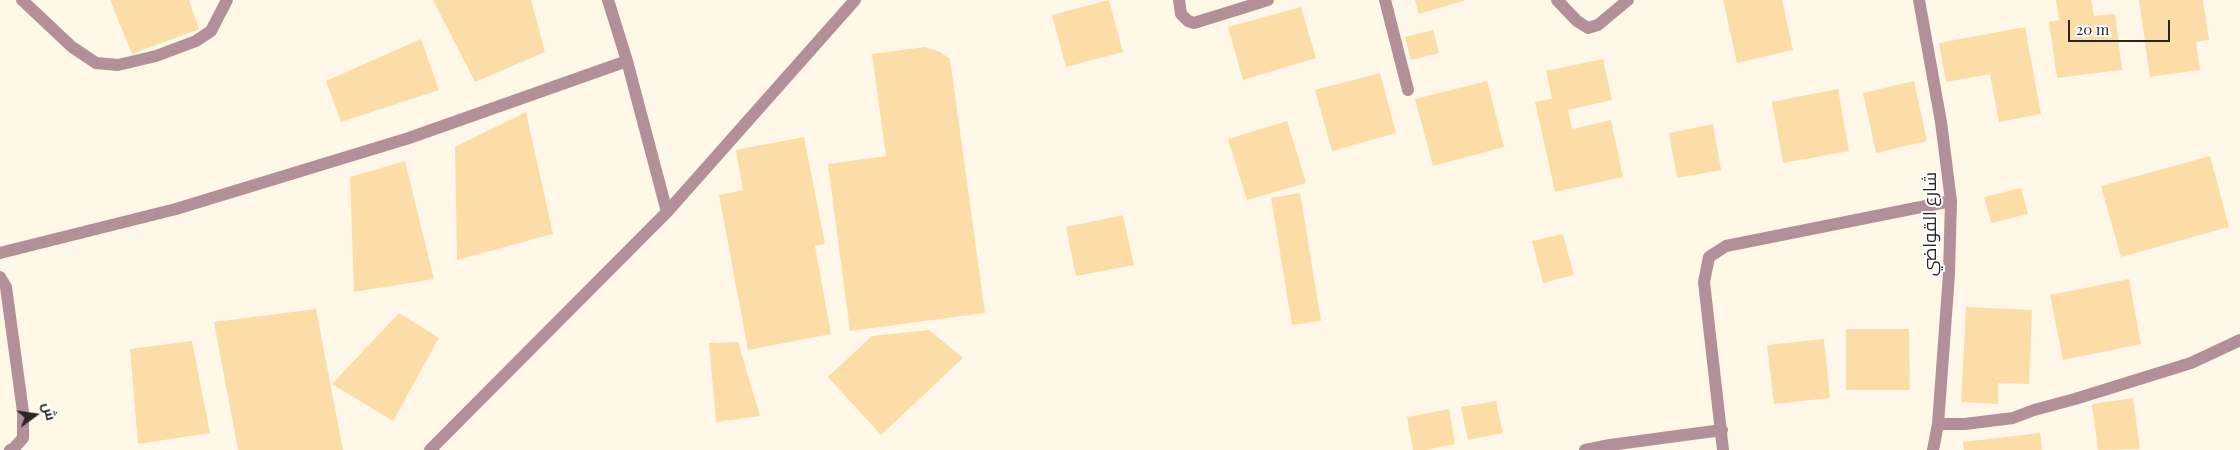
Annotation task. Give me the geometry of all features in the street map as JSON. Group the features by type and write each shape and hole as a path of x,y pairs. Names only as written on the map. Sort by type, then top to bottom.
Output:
{"street":[{"path":"22,0 72,47 96,63 118,65 156,56 196,41 211,31 226,0"},
{"path":"608,0 627,61 667,212"},
{"path":"430,450 667,212 855,0"},
{"path":"1179,0 1181,14 1188,21 1194,23 1268,0"},
{"path":"1385,0 1408,90"},
{"path":"1557,0 1577,21 1588,28 1598,25 1628,0"},
{"name":"شارع القواضي","path":"1919,0 1941,122 1952,200 1949,274 1938,424 1933,450"},
{"path":"0,253 185,206 408,138 627,61"},
{"path":"1723,450 1704,282 1709,257 1726,246 1952,200"},
{"path":"0,277 6,287 23,412 23,438 10,450"},
{"path":"1938,424 1965,424 2013,418 2191,363 2240,340"},
{"path":"1585,450 1722,430"}],"building":[{"path":"110,0 189,0 199,29 132,54"},
{"path":"433,0 531,0 545,52 475,82"},
{"path":"1109,0 1123,52 1066,67 1052,15"},
{"path":"1415,0 1466,0 1419,14"},
{"path":"1723,0 1782,0 1793,50 1737,63"},
{"path":"2056,0 2091,0 2094,16 2115,14 2122,70 2057,78 2049,22 2059,20"},
{"path":"2139,0 2203,0 2209,40 2196,42 2200,70 2150,77"},
{"path":"1301,7 1316,58 1243,80 1228,27"},
{"path":"2025,27 2041,114 1999,122 1990,74 1946,82 1939,43"},
{"path":"1433,30 1439,53 1411,60 1405,37"},
{"path":"421,39 439,90 341,122 326,81"},
{"path":"925,47 940,52 950,59 985,313 850,331 828,164 886,156 872,54"},
{"path":"1603,59 1612,100 1568,110 1572,129 1611,120 1623,177 1555,192 1535,102 1552,99 1546,71"},
{"path":"1380,73 1396,133 1332,151 1315,90"},
{"path":"1487,81 1504,147 1433,166 1415,99"},
{"path":"1914,81 1927,141 1876,153 1863,93"},
{"path":"1838,89 1849,151 1783,163 1772,102"},
{"path":"526,112 553,234 457,260 455,147"},
{"path":"1287,121 1306,183 1247,200 1228,139"},
{"path":"1713,124 1721,170 1677,178 1669,133"},
{"path":"804,137 825,244 815,246 831,334 748,350 719,195 743,190 736,150"},
{"path":"2210,156 2229,227 2121,257 2101,186"},
{"path":"405,161 434,279 354,292 350,177"},
{"path":"2021,188 2028,214 1991,223 1984,197"},
{"path":"1300,193 1321,321 1292,325 1271,198"},
{"path":"1123,215 1134,265 1076,276 1066,227"},
{"path":"1563,234 1574,275 1543,283 1532,241"},
{"path":"2129,279 2141,344 2063,360 2050,295"},
{"path":"1966,307 2032,310 2029,384 1998,383 1998,404 1961,402"},
{"path":"316,309 343,450 238,450 214,322"},
{"path":"399,313 439,338 393,421 332,384"},
{"path":"1846,329 1909,329 1910,390 1846,390"},
{"path":"929,330 963,358 881,435 828,377 872,336"},
{"path":"1824,339 1830,398 1774,404 1767,345"},
{"path":"192,341 210,433 138,444 130,349"},
{"path":"738,342 760,416 716,422 709,343"},
{"path":"2133,398 2140,449 2098,450 2092,404"},
{"path":"1496,401 1503,433 1468,440 1461,407"},
{"path":"1449,409 1455,444 1426,450 1413,450 1407,417"},
{"path":"2040,433 2042,450 1964,450 1963,442"}]}
